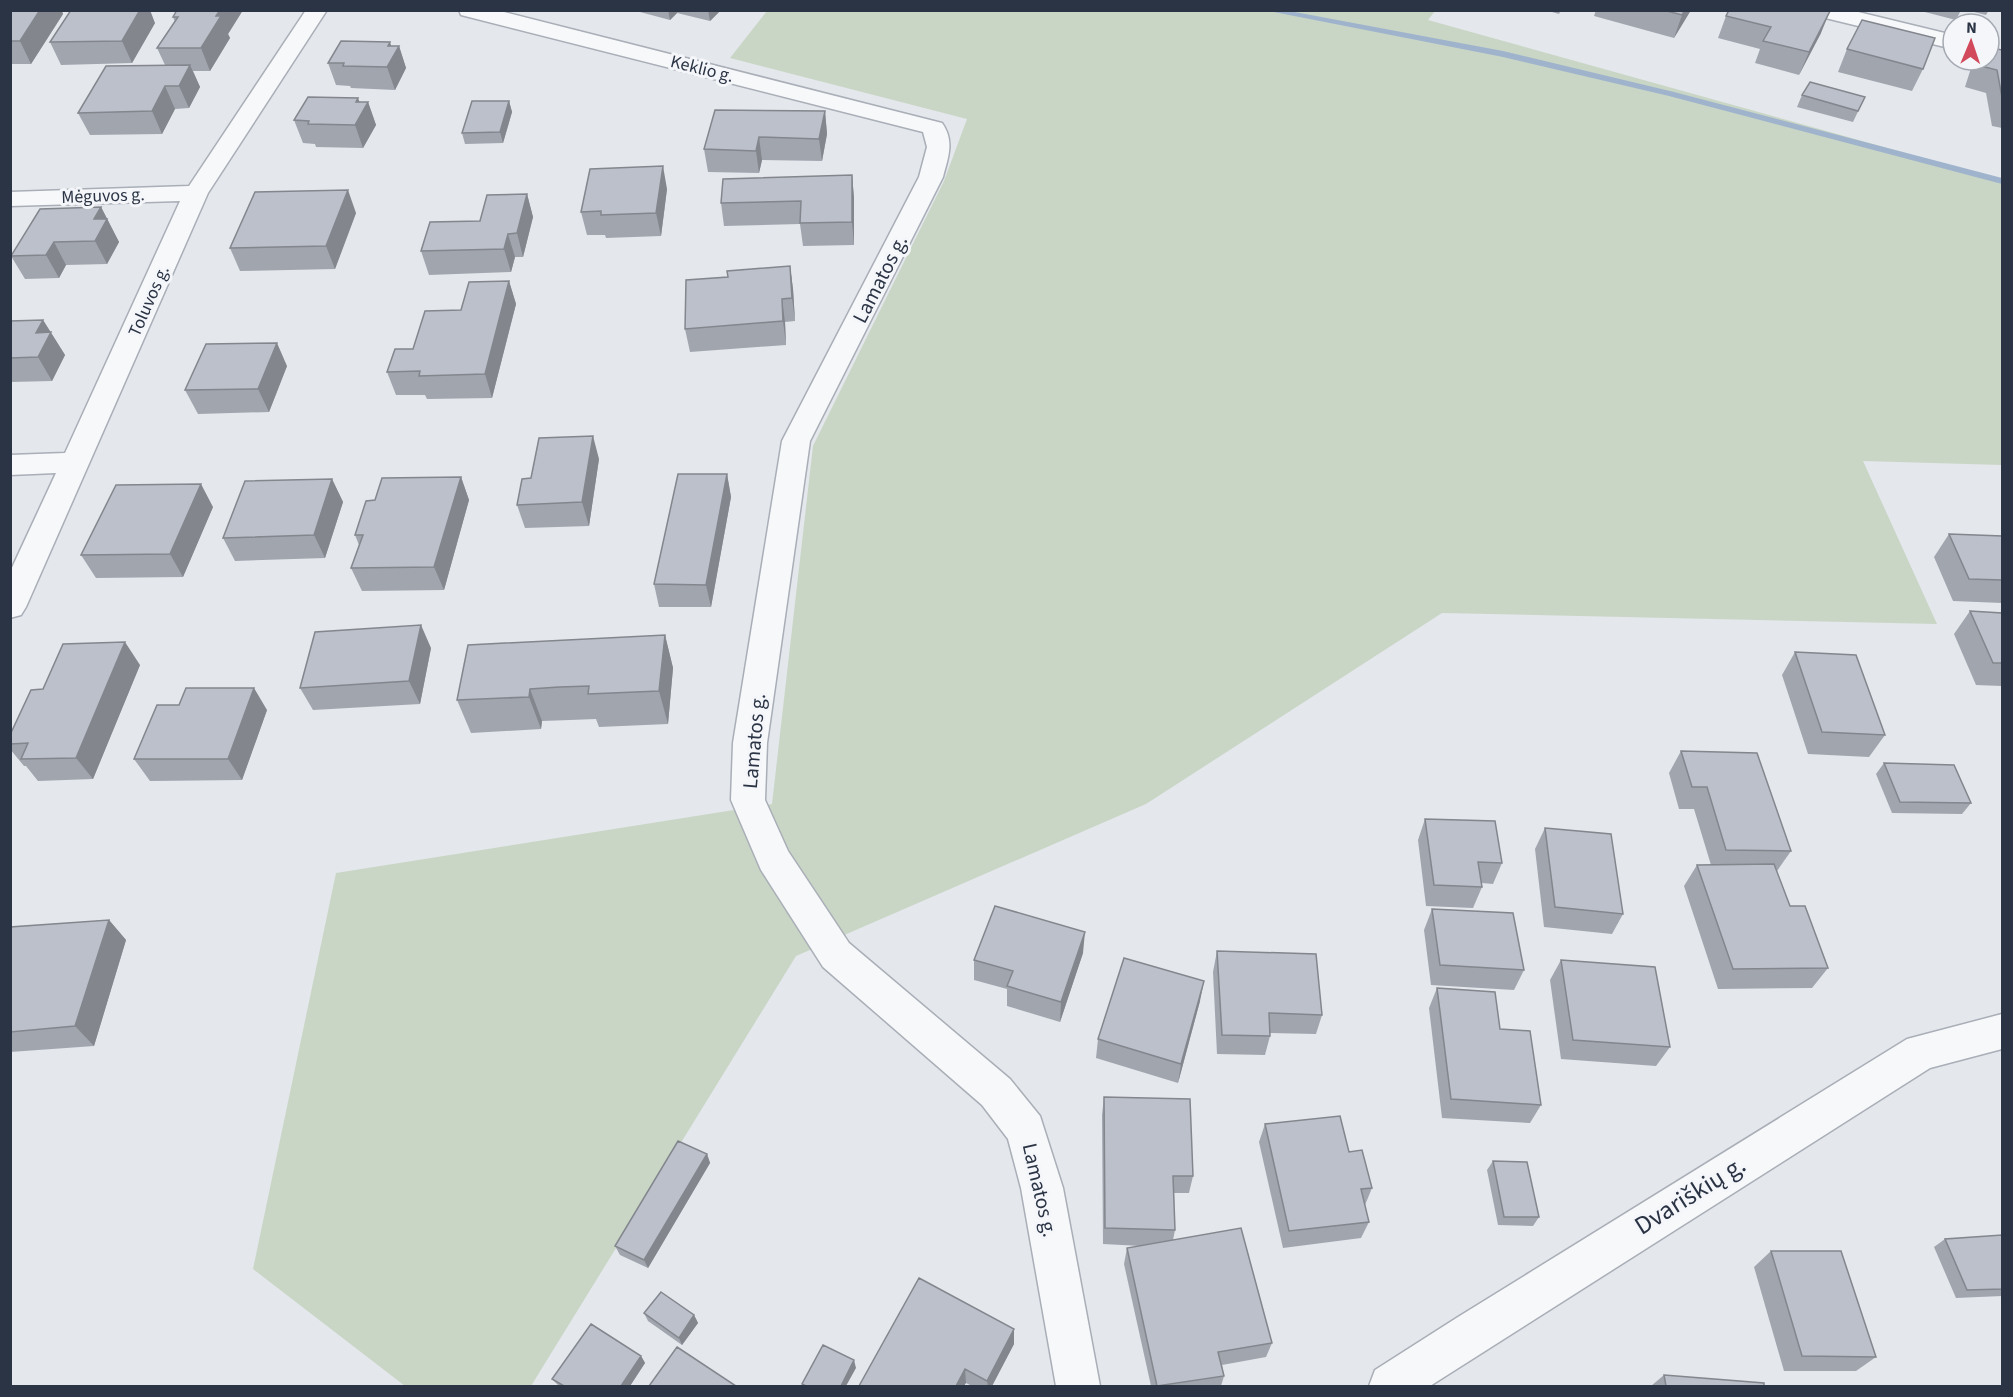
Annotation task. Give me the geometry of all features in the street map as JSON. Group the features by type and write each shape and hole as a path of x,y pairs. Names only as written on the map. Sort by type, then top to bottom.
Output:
{"street":[{"name":"Toluvos g.","path":"10,607 196,193 317,10"},
{"name":"Keklio g.","path":"469,10 934,128"},
{"path":"1821,10 1941,39"},
{"name":"Lamatos g.","path":"934,128 939,147 931,177 796,441 750,743 748,800 774,859 836,955 996,1092 1026,1130 1042,1188 1078,1386"},
{"name":"Mėguvos g.","path":"10,199 196,193"},
{"path":"10,465 77,462"},
{"name":"Dvariškių g.","path":"1391,1386 1482,1325 1921,1052 2002,1032"}],"green space":[{"path":"767,11 1435,11 1428,20 2002,180 2002,465 1863,461 1937,624 1442,613 1146,804 796,956 531,1386 405,1386 253,1269 336,873 772,804 813,446 944,181 967,119 730,58"}],"building":[{"path":"10,10 40,10 20,41 10,41"},
{"path":"71,10 140,10 122,41 50,42"},
{"path":"177,10 220,10 216,16 221,16 201,48 157,48 178,17 173,17"},
{"path":"1663,10 1685,10 1682,15"},
{"path":"1729,10 1830,11 1809,52 1763,41 1771,27 1726,16"},
{"path":"1862,20 1935,38 1923,69 1847,49"},
{"path":"341,41 390,42 388,46 399,46 387,67 343,66 344,63 328,63"},
{"path":"2001,50 2002,50 2002,97 1997,72 2001,72"},
{"path":"190,65 179,86 165,86 152,111 78,113 106,66"},
{"path":"1810,82 1865,97 1858,111 1802,95"},
{"path":"308,97 358,98 356,102 368,102 355,125 308,124 309,121 294,120"},
{"path":"472,101 509,101 500,132 462,133"},
{"path":"715,110 825,111 819,139 759,137 756,151 704,149"},
{"path":"663,166 656,213 601,215 601,211 581,212 590,169"},
{"path":"852,175 852,222 800,223 801,201 721,203 723,179"},
{"path":"348,190 326,246 230,248 255,192"},
{"path":"527,194 517,233 508,234 504,249 421,251 430,222 480,221 487,195"},
{"path":"101,207 94,219 107,219 95,241 54,242 46,255 11,256 40,209"},
{"path":"790,266 792,298 782,299 783,321 685,329 686,280 728,277 727,271"},
{"path":"509,281 485,374 419,376 420,371 387,372 395,349 413,349 425,311 461,310 469,282"},
{"path":"43,320 36,333 51,332 38,357 10,358 10,321"},
{"path":"277,343 258,389 185,390 206,344"},
{"path":"593,436 582,502 517,505 522,479 531,478 539,438"},
{"path":"678,474 727,474 706,585 654,584"},
{"path":"461,477 434,567 351,568 363,535 355,535 366,501 375,500 382,478"},
{"path":"332,479 314,535 223,538 245,481"},
{"path":"201,484 170,554 81,555 116,485"},
{"path":"1949,534 2002,536 2002,580 1969,579"},
{"path":"1970,611 2002,613 2002,663 1993,663"},
{"path":"421,625 409,681 300,688 315,632"},
{"path":"665,635 659,691 588,694 589,686 559,687 530,689 529,697 457,700 468,645"},
{"path":"125,642 76,758 21,759 28,743 10,744 10,735 31,690 43,689 63,644"},
{"path":"1795,652 1856,655 1885,735 1822,732"},
{"path":"186,688 254,688 228,759 134,759 157,705 179,705"},
{"path":"1681,751 1757,753 1791,851 1726,850 1707,787 1692,787"},
{"path":"1884,763 1954,765 1971,803 1900,802"},
{"path":"1425,819 1495,821 1502,863 1478,862 1482,887 1434,885"},
{"path":"1545,828 1611,834 1623,914 1555,907"},
{"path":"1774,864 1790,906 1805,906 1828,968 1733,969 1697,865"},
{"path":"995,906 1085,932 1061,1002 1007,986 1013,971 974,960"},
{"path":"1432,909 1513,913 1524,970 1440,965"},
{"path":"109,920 75,1026 10,1032 10,927"},
{"path":"1217,951 1316,954 1322,1015 1269,1013 1270,1036 1222,1035"},
{"path":"1124,958 1204,981 1181,1064 1098,1039"},
{"path":"1561,960 1655,967 1670,1047 1573,1040"},
{"path":"1437,988 1495,992 1500,1029 1530,1031 1541,1105 1451,1099"},
{"path":"1104,1097 1190,1099 1193,1176 1173,1176 1175,1230 1105,1228"},
{"path":"1340,1116 1349,1152 1362,1150 1372,1188 1361,1189 1369,1222 1289,1231 1265,1124"},
{"path":"678,1141 707,1154 644,1260 615,1246"},
{"path":"1493,1161 1527,1162 1539,1217 1504,1217"},
{"path":"1241,1228 1272,1343 1218,1352 1224,1376 1157,1386 1127,1248"},
{"path":"2002,1235 2002,1289 1967,1290 1945,1239"},
{"path":"1771,1251 1841,1251 1876,1357 1802,1356"},
{"path":"919,1278 1014,1329 987,1381 965,1369 956,1386 859,1386"},
{"path":"661,1292 694,1315 679,1338 644,1313"},
{"path":"591,1324 641,1356 621,1386 564,1386 552,1379"},
{"path":"823,1345 854,1360 841,1386 802,1384"},
{"path":"677,1347 736,1386 649,1386"},
{"path":"1664,1375 1764,1383 1764,1386 1666,1386"}],"waterway":[{"path":"1267,10 1503,54 1671,94 2002,181"}]}
